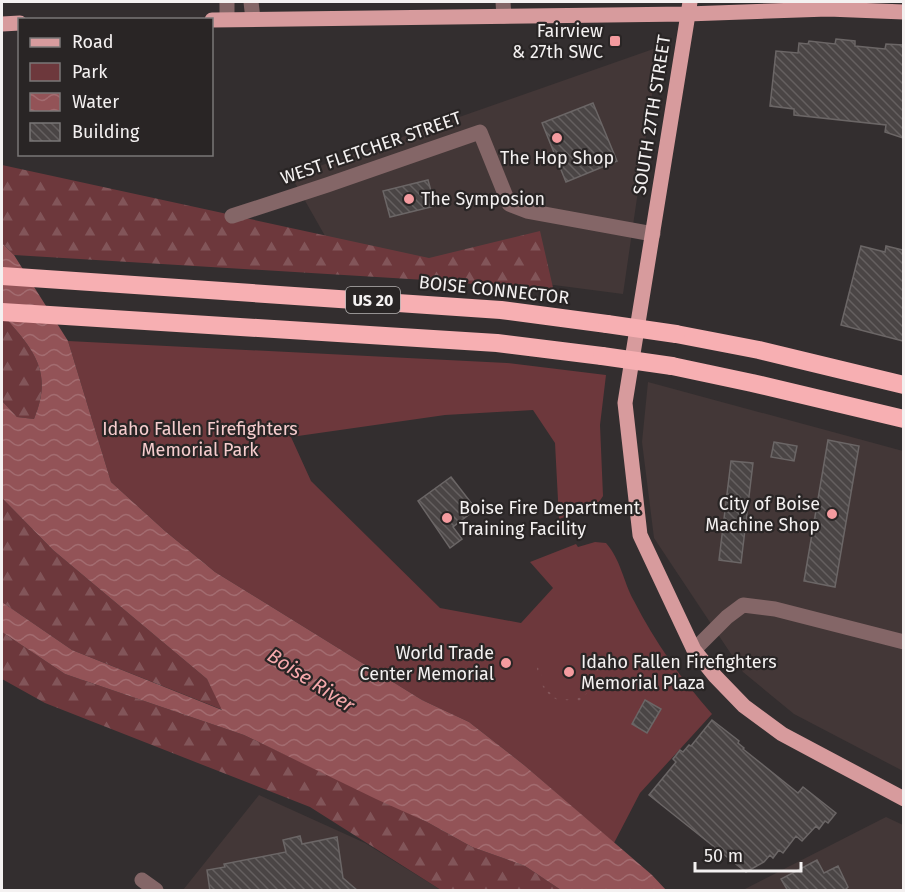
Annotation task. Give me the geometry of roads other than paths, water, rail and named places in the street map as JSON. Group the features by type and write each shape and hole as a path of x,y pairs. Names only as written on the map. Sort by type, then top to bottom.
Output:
{"highway":[{"name":"BOISE CONNECTOR","path":"2,276 501,310 676,334 769,352 903,385"},
{"name":"US 20","path":"2,312 485,342 672,366 752,382 903,419"}],"main road":[{"name":"SOUTH 27TH STREET","path":"688,8 625,403 640,535 693,650 744,706 782,734 903,799"},
{"path":"213,20 504,9 828,9 903,12"},
{"path":"2,24 18,23"}],"street":[{"path":"227,2 227,19"},
{"path":"252,2 253,19"},
{"name":"WEST FLETCHER STREET","path":"232,216 480,132 509,204 527,211 653,234"},
{"path":"693,650 743,605 765,607 903,642"},
{"path":"142,880 156,891"}],"water":[{"name":"Boise River","path":"2,243 14,255 68,341 111,482 215,572 422,700 469,722 524,765 652,875 666,890 561,890 525,866 472,847 427,822 244,735 65,674 2,632 2,602 72,650 222,710 207,679 53,550 2,498 2,401 17,417 34,419 42,387 41,374 31,350 2,314"}],"place":[{"name":"Fairview & 27th SWC","path":"615,41"},
{"name":"The Hop Shop","path":"557,138"},
{"name":"The Symposion","path":"409,199"},
{"name":"City of Boise Machine Shop","path":"832,514"},
{"name":"Boise Fire Department Training Facility","path":"447,518"},
{"name":"World Trade Center Memorial","path":"506,663"},
{"name":"Idaho Fallen Firefighters Memorial Plaza","path":"569,672"}],"park label":[{"name":"Idaho Fallen Firefighters Memorial Park","path":"200,439"}]}
